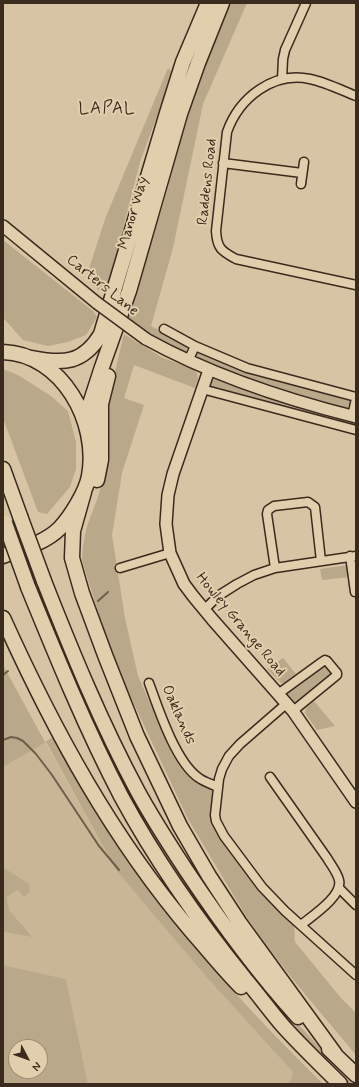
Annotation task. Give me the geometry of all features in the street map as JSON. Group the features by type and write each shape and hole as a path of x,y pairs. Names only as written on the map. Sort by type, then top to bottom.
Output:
{"highway":[{"name":"Manor Way","path":"3,352 52,362 65,362 78,358 91,348 101,334 169,105 183,62 208,3"},
{"name":"Manor Way","path":"88,434 90,404 129,291 180,114 198,63 222,3"},
{"path":"73,541 78,525 96,487 101,460 101,404 129,291"},
{"path":"3,343 55,373 65,382 75,399 88,434 91,464 89,477 74,524 72,558 82,593 105,656 137,736 180,826 209,876 239,922 335,1054"},
{"path":"3,469 76,663 112,741 162,834 213,911 268,982 297,1016 356,1075"},
{"path":"3,556 46,539 54,533 67,518 84,492"},
{"path":"4,520 28,587 62,669 97,750 126,804 149,844 197,917 283,1025"},
{"path":"3,618 62,740 100,805 145,873 171,907 236,982 283,1025 340,1084"}],"street":[{"path":"282,79 285,50 306,3"},
{"name":"Raddens Road","path":"356,96 310,79 282,79 268,83 256,92 240,109 230,123 227,132 216,231 217,242 221,250 236,259 356,285"},
{"path":"223,162 302,173"},
{"path":"301,184 304,162"},
{"name":"Carters Lane","path":"3,226 97,303 146,339 188,361 210,370 298,401 354,416"},
{"path":"164,330 195,346 246,368 356,398 354,416"},
{"path":"188,361 195,346"},
{"name":"Howley Grange Road","path":"210,370 173,474 168,495 166,524 170,553 184,584 204,610 278,694 356,802"},
{"path":"202,389 356,430"},
{"path":"275,568 267,514 268,510 274,506 308,502 315,507 321,561"},
{"path":"120,568 170,553"},
{"path":"204,610 218,596 254,575 275,568 353,556 355,592"},
{"name":"Howley Grange Road","path":"278,694 325,660 337,673 337,675 289,708"},
{"name":"Oaklands","path":"149,683 168,734 190,771 199,778 218,787"},
{"path":"289,708 240,744 229,756 222,769 218,787 215,815 216,822 224,836 262,887 300,925 356,975"},
{"path":"270,777 334,869 339,880 339,888 322,908 300,925"},
{"path":"339,888 356,905"}],"shaded area":[{"path":"231,3 247,3 203,104 173,248 151,326 188,346 186,352 182,353 127,319 164,202 191,101"},
{"path":"168,68 173,73 140,162 107,290 100,291 90,283 87,275 105,219"},
{"path":"3,240 93,311 97,317 86,335 68,342 48,346 23,340 5,320 3,317"},
{"path":"124,334 163,358 193,369 197,373 198,379 195,388 134,365 124,398 144,405 122,473 112,535 125,618 138,676 163,732 191,775 215,792 214,821 294,924 295,942 341,998 356,1013 356,1055 270,950 244,913 188,819 127,689 104,630 82,560 87,526 98,497 105,469 105,432 109,397"},
{"path":"197,351 349,398 351,400 349,406 343,409 250,379 195,358 194,354"},
{"path":"3,369 18,375 51,396 68,411 76,442 76,469 70,487 47,514 38,512 3,418"},
{"path":"214,379 221,379 356,421 356,427 212,388 210,385"},
{"path":"349,565 350,577 322,580 320,569"},
{"path":"39,584 95,720 282,1007 354,1084 348,1084 313,1047 246,968 185,886 157,842 106,753 86,712 35,585"},
{"path":"283,658 296,674 284,683 281,683 267,669"},
{"path":"323,664 327,665 333,672 332,676 299,703 294,702 287,693"},
{"path":"3,665 45,742 53,737 109,833 130,864 174,922 246,1005 323,1084 287,1084 291,1080 293,1072 204,974 116,870 46,742 3,767"},
{"path":"314,701 335,726 317,730 305,713 306,708"},
{"path":"45,742 116,870 293,1072 291,1080 287,1084 88,1084 66,979 3,965 3,932 33,936 9,910 7,897 29,884 3,867 3,767"},
{"path":"3,867 29,884 30,892 24,897 18,890 7,897 9,910 33,937 3,932"},
{"path":"3,965 66,979 88,1084 3,1084"}],"waterway":[{"path":"98,601 108,592"},
{"path":"3,675 8,671"},
{"path":"3,740 11,737 17,738 23,741 36,754 52,775 99,846 119,870"}],"district":[{"name":"LAPAL","path":"107,109"}]}
